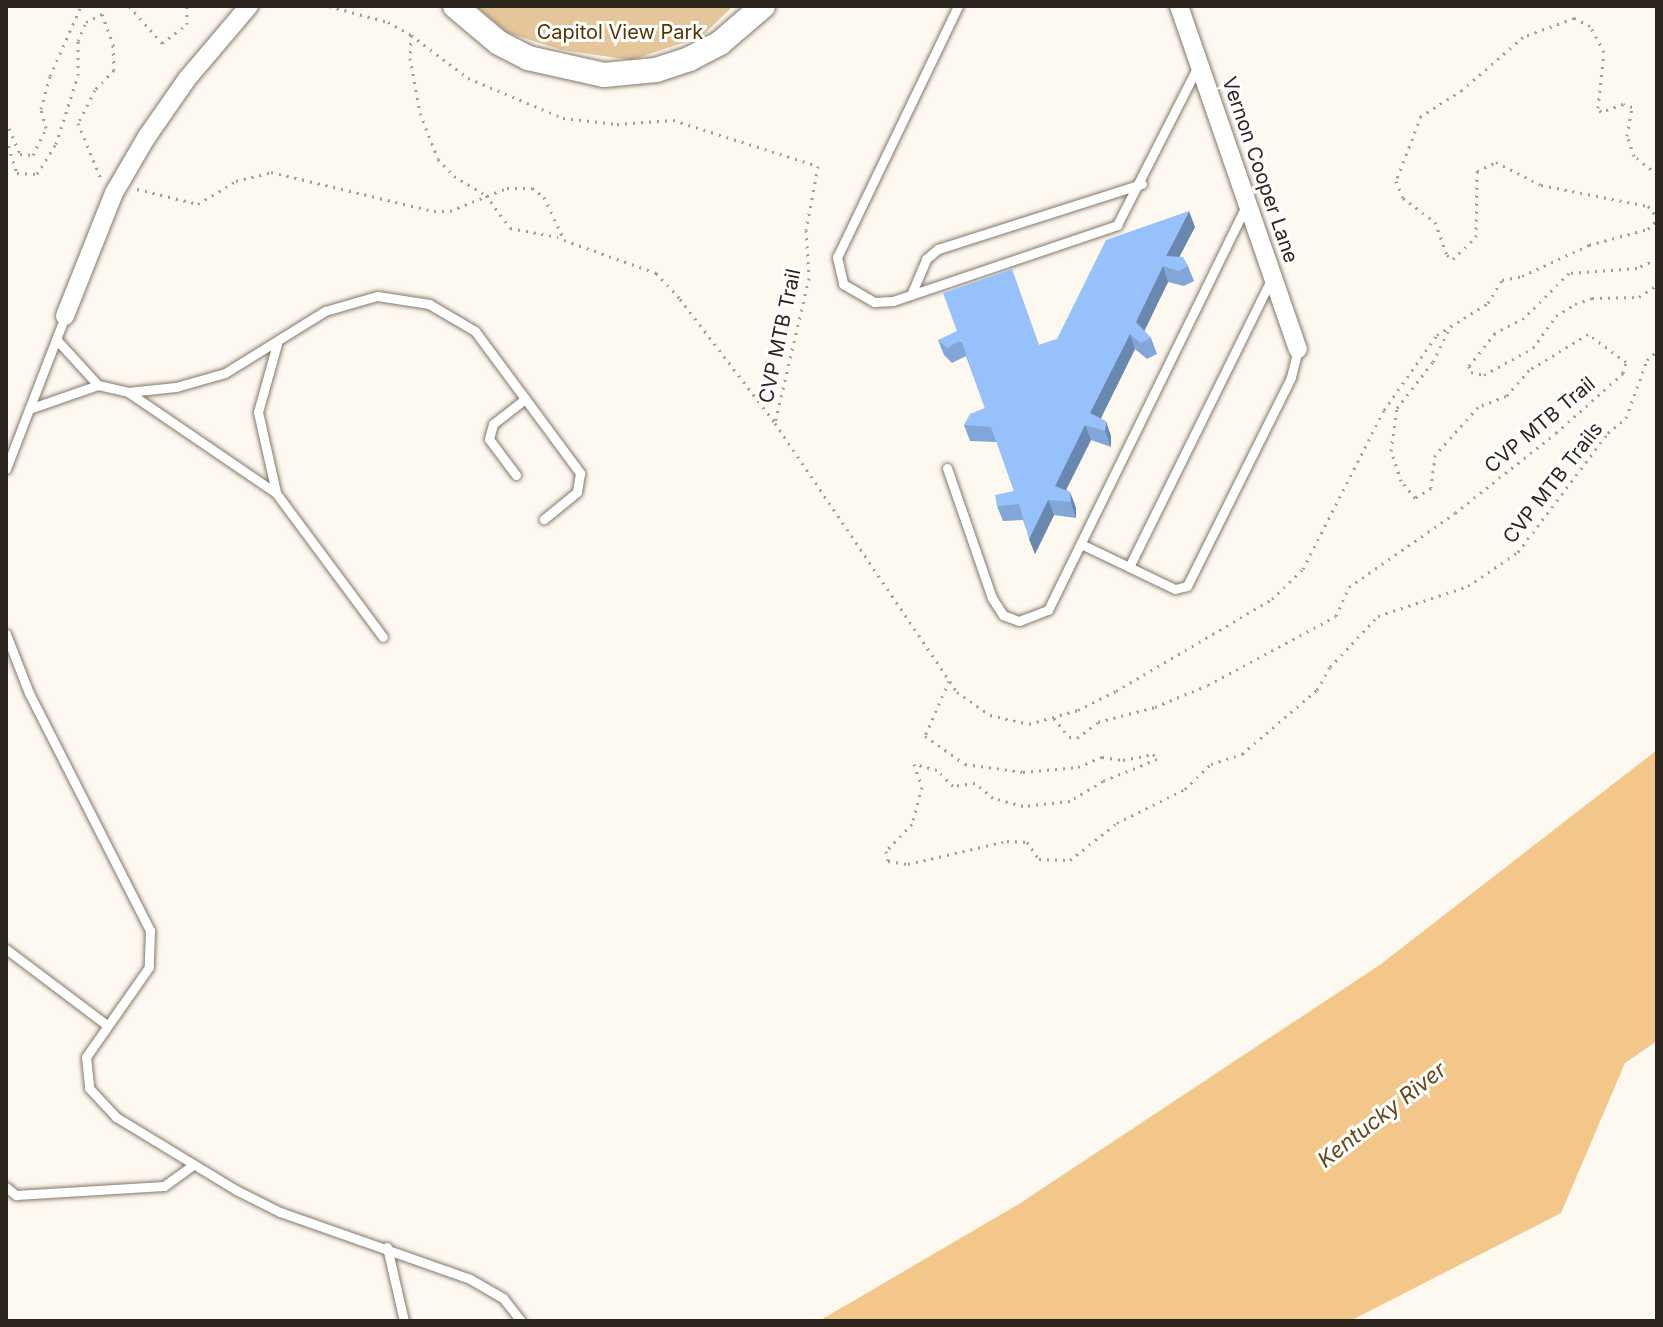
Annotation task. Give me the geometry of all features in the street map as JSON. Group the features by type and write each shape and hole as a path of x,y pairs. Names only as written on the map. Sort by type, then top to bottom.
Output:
{"street":[{"path":"65,316 114,193 146,138 187,79 249,6"},
{"path":"455,6 499,43 528,58 604,75 656,70 689,59 720,43 763,6"},
{"name":"Vernon Cooper Lane","path":"1179,6 1298,349"}],"lane":[{"path":"958,6 837,257 843,284 856,296 874,302 911,295 1117,225 1142,184 1199,64"},
{"path":"911,295 926,259 938,249 1142,184"},
{"path":"947,468 992,598 1003,615 1019,621 1048,610 1247,202"},
{"path":"1129,567 1273,276"},
{"path":"29,409 98,385 128,392 176,387 225,373 277,344 325,311 377,296 429,304 475,331 580,473 577,492 544,519"},
{"path":"6,469 65,316"},
{"path":"56,339 98,385"},
{"path":"276,493 258,412 277,344"},
{"path":"1081,544 1175,589 1187,586 1291,377 1298,349"},
{"path":"128,392 276,493 383,637"},
{"path":"516,475 489,439 493,424 525,399"},
{"path":"6,634 29,693 150,930 149,967 86,1057 89,1088 116,1117 193,1165 280,1212 387,1247 470,1279 503,1298 521,1321"},
{"path":"6,949 107,1025"},
{"path":"6,1187 16,1195 164,1186 193,1165"},
{"path":"387,1247 404,1321"}],"path":[{"path":"6,121 20,154 33,155 46,128 41,109 50,76 81,6"},
{"path":"129,6 162,43 187,24 187,6"},
{"path":"329,6 388,22 411,35 410,58 420,113 438,159 454,176 486,195"},
{"path":"6,138 17,173 37,174 56,144 78,75 78,41 86,22 102,14 114,70 95,90 78,123 98,176 110,185"},
{"name":"CVP MTB Trail","path":"486,195 510,228 562,237 584,250 656,273 775,423 949,681 968,702 1010,723 1054,718 1191,651 1272,599 1303,569 1384,410 1437,335 1488,303 1502,280 1589,245 1648,229 1657,218 1648,206 1541,185 1496,162 1477,171 1476,237 1453,259 1447,255 1435,222 1403,198 1396,181 1421,116 1462,90 1523,37 1574,18 1590,26 1604,52 1598,108 1601,112 1623,104 1632,107 1627,136 1634,156 1657,174"},
{"name":"CVP MTB Trail","path":"411,35 468,78 563,118 617,124 673,120 818,166 806,230 809,278 775,423"},
{"path":"130,188 198,204 236,181 271,172 434,211 450,211 486,195 519,186 532,188 544,197 562,237"},
{"path":"1657,259 1637,268 1569,273 1524,318 1495,333 1470,359 1471,372 1484,375 1533,348 1556,316 1575,304 1592,298 1639,297 1657,285"},
{"name":"CVP MTB Trail","path":"1054,718 1069,737 1077,738 1098,722 1155,707 1208,685 1336,616 1349,587 1455,513 1556,433 1623,373 1626,362 1588,334 1529,370 1506,396 1478,407 1435,455 1431,488 1415,498 1401,481 1391,451 1397,408 1433,362 1452,324"},
{"name":"CVP MTB Trails","path":"949,681 925,736 965,764 1023,772 1078,767 1102,757 1123,760 1153,754 1157,759 1103,781 1070,801 1023,806 993,798 975,783 953,786 937,770 914,764 922,787 912,824 886,851 888,861 908,864 1007,841 1027,842 1039,859 1070,860 1117,823 1185,789 1211,764 1242,754 1317,690 1330,667 1378,616 1468,586 1518,552 1608,433 1626,418 1647,360 1657,351"}],"green space":[{"name":"Capitol View Park","path":"476,6 733,6 701,37 631,60 562,50 508,33"}],"water":[{"name":"Kentucky River","path":"1657,750 1657,1041 1625,1063 1561,1213 1350,1321 819,1321 1019,1204 1381,964"}],"building":[{"path":"1189,211 1166,256 1183,257 1188,266 1179,271 1163,266 1136,322 1151,338 1141,343 1130,334 1090,413 1106,421 1105,431 1085,425 1055,486 1070,492 1071,502 1048,500 1029,539 1019,504 997,506 995,495 1014,491 991,427 964,425 970,414 985,408 961,340 947,348 938,340 957,331 943,293 1012,269 1039,345 1057,339 1106,240"}]}
